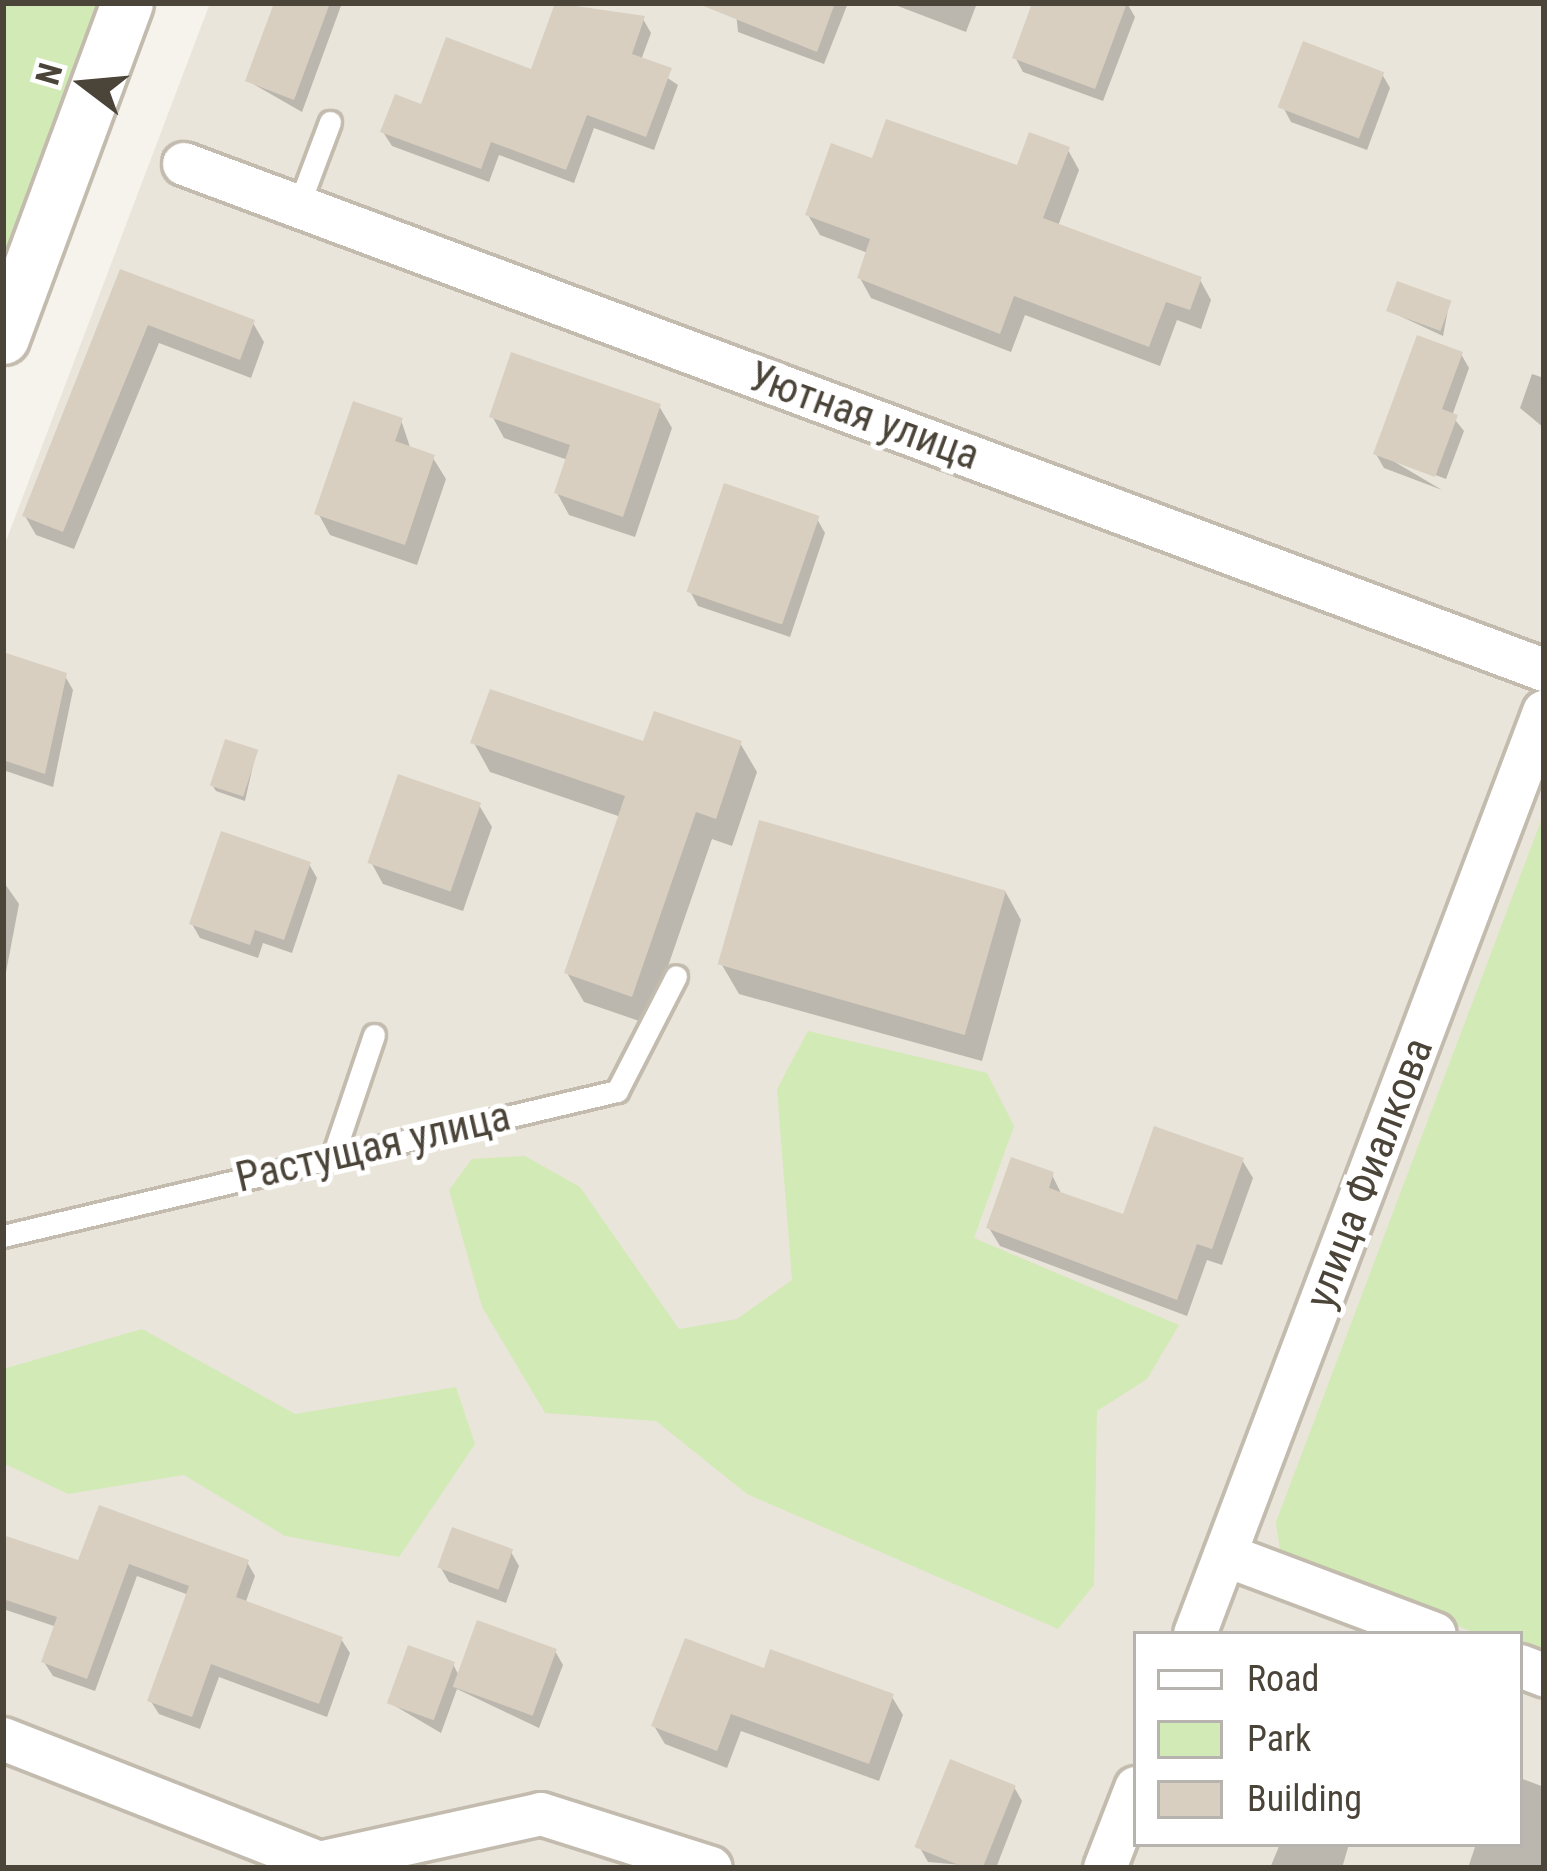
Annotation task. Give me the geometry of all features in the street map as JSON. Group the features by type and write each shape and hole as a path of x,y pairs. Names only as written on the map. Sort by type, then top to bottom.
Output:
{"street":[{"path":"3,338 127,3"},
{"name":"Уютная улица","path":"184,164 1544,670"},
{"name":"улица Фиалкова","path":"1196,1631 1544,712"},
{"path":"1225,1555 1427,1631"},
{"path":"3,1739 320,1863 541,1814 711,1868"},
{"path":"1106,1868 1133,1796"}],"lane":[{"path":"298,207 330,122"},
{"name":"Растущая улица","path":"3,1236 617,1090 676,976"},
{"path":"332,1159 374,1035"}],"shaded area":[{"path":"210,3 1544,3 1544,1868 3,1868 3,549"}],"green space":[{"path":"3,3 113,3 3,282"},
{"path":"1544,813 1544,1658 1523,1650 1523,1631 1471,1631 1300,1567 1280,1551 1276,1522"},
{"path":"808,1031 987,1073 1014,1126 974,1238 1179,1325 1147,1379 1097,1411 1094,1585 1058,1629 747,1494 656,1421 545,1413 482,1307 449,1190 472,1159 525,1156 580,1187 679,1329 737,1319 792,1280 777,1089"},
{"path":"142,1329 295,1414 456,1387 475,1444 399,1557 285,1536 184,1475 68,1494 3,1463 3,1369"}],"building":[{"path":"274,3 330,3 294,100 245,81"},
{"path":"555,3 645,16 632,54 672,68 646,137 587,115 566,170 491,142 481,169 380,132 395,94 421,104 446,37 531,69"},
{"path":"696,3 835,3 817,52"},
{"path":"1032,3 1127,3 1095,89 1012,58"},
{"path":"1303,41 1384,72 1359,138 1278,107"},
{"path":"886,119 1017,165 1029,132 1070,147 1043,218 1202,277 1190,310 1166,302 1149,347 1014,296 1000,334 857,278 870,239 805,215 831,143 872,158"},
{"path":"120,269 255,320 240,360 148,325 63,532 22,516"},
{"path":"1397,281 1452,301 1441,331 1386,311"},
{"path":"1417,335 1463,352 1442,409 1458,415 1435,477 1373,454"},
{"path":"511,352 661,404 623,517 554,493 570,445 489,417"},
{"path":"353,401 403,418 395,441 435,455 405,545 314,514"},
{"path":"724,483 819,516 782,625 687,592"},
{"path":"3,652 67,673 45,774 3,760"},
{"path":"490,689 643,741 654,711 742,741 716,819 696,812 632,997 564,973 625,796 470,743"},
{"path":"225,739 258,750 243,796 210,786"},
{"path":"398,774 481,803 451,892 367,863"},
{"path":"759,820 1006,891 965,1035 718,964"},
{"path":"221,831 311,862 284,940 255,930 250,945 189,924"},
{"path":"1154,1126 1244,1158 1212,1249 1197,1244 1177,1300 986,1228 1011,1157 1054,1172 1049,1188 1123,1214"},
{"path":"99,1505 249,1560 236,1597 343,1637 319,1704 211,1664 192,1717 147,1701 189,1586 129,1564 87,1679 41,1662 57,1617 3,1599 3,1535 78,1560"},
{"path":"452,1527 513,1549 498,1590 437,1567"},
{"path":"477,1620 557,1649 533,1716 453,1687"},
{"path":"685,1638 764,1668 770,1649 894,1694 869,1764 731,1714 717,1751 651,1726"},
{"path":"408,1645 455,1662 434,1720 387,1703"},
{"path":"950,1759 1016,1786 983,1868 966,1868 914,1847"}]}
